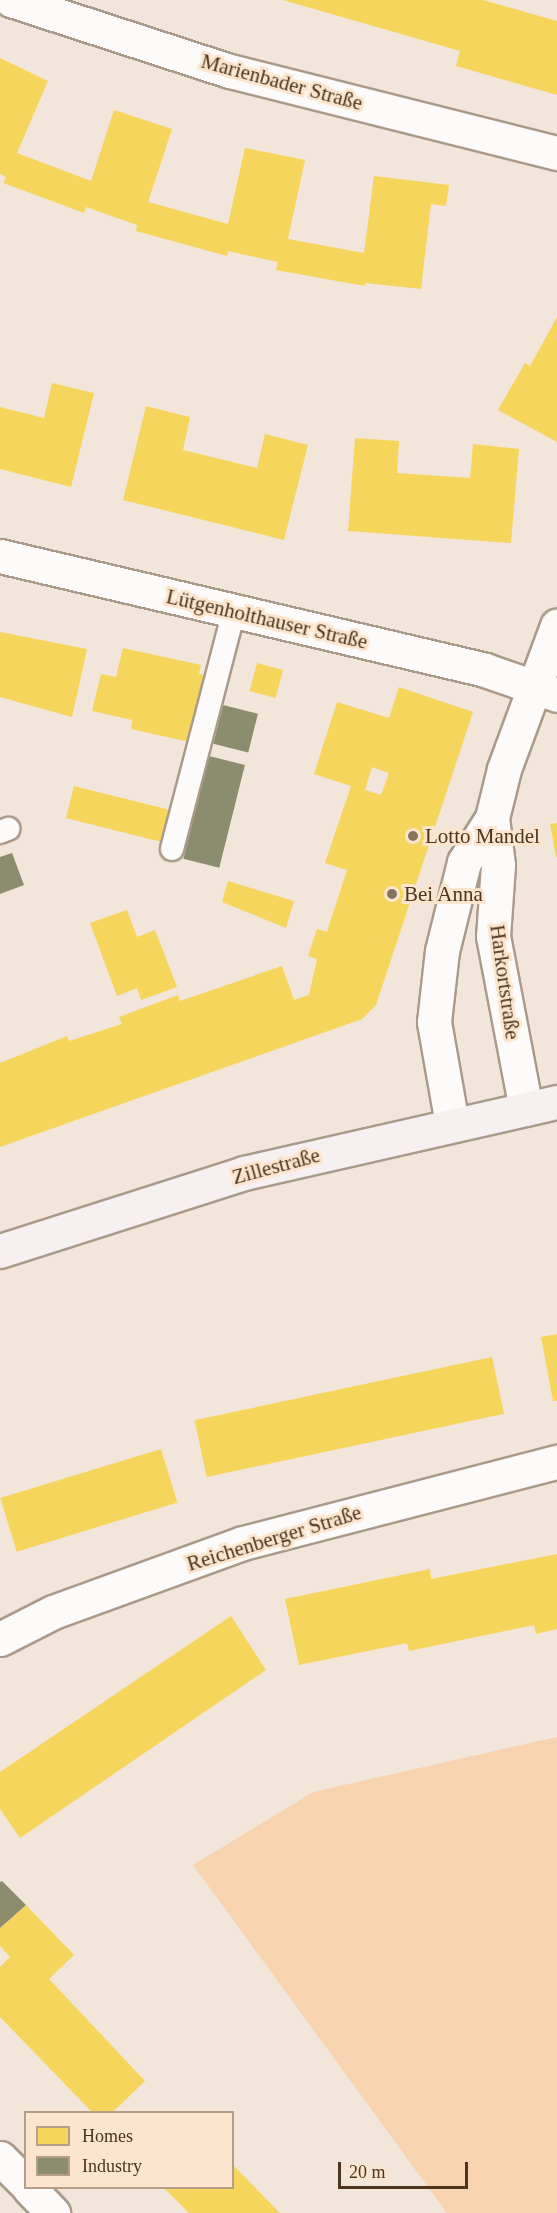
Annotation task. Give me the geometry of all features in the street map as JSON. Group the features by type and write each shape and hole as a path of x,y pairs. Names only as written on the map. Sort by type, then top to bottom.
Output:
{"main road":[{"name":"Zillestraße","path":"0,1251 244,1173 452,1124 541,1106"}],"street":[{"name":"Marienbader Straße","path":"11,0 230,71 557,153"},
{"name":"Lütgenholthauser Straße","path":"0,555 485,670 545,691"},
{"name":"Harkortstraße","path":"452,1124 434,1022 442,951 464,862 492,818 545,691 557,627"},
{"name":"Harkortstraße","path":"492,818 498,865 494,936 541,1106"},
{"name":"Reichenberger Straße","path":"0,1639 53,1612 243,1543 557,1462"},
{"path":"0,2158 24,2182"},
{"path":"31,2189 53,2213"}],"lane":[{"path":"172,849 234,611"}],"shaded area":[{"path":"557,1737 557,2213 447,2213 193,1865 313,1792"}],"building: Homes":[{"path":"283,0 483,0 557,21 557,95 456,66 460,51"},
{"path":"0,58 48,81 17,153 91,181 114,110 172,129 148,202 228,224 245,148 305,160 288,239 364,253 374,176 449,185 446,206 431,204 421,289 365,283 365,286 276,270 278,262 228,251 227,256 136,231 137,225 86,207 84,213 3,183 6,177 0,174"},
{"path":"557,317 557,442 498,410 525,363 530,366"},
{"path":"52,383 94,393 71,487 0,469 0,407 44,418"},
{"path":"146,406 190,417 183,450 257,468 265,434 308,445 284,540 123,500"},
{"path":"355,438 399,441 397,473 470,478 473,444 519,449 511,543 348,531"},
{"path":"0,632 87,649 72,717 0,697"},
{"path":"123,648 201,665 199,674 209,676 194,743 131,729 132,720 92,711 101,674 116,677"},
{"path":"257,663 283,670 276,698 249,691"},
{"path":"399,687 473,712 376,1005 362,1019 0,1147 0,1063 67,1036 69,1041 122,1024 119,1017 178,995 180,1001 282,966 294,1000 309,995 317,959 308,956 317,929 327,932 347,870 325,863 351,786 314,774 337,702 389,718","holes":["372,767 389,773 381,795 365,790"]},
{"path":"74,786 169,810 161,842 66,818"},
{"path":"557,823 557,857 556,857 550,824"},
{"path":"228,881 294,901 286,928 222,902"},
{"path":"127,910 137,937 155,930 177,987 141,1000 137,988 117,996 90,923"},
{"path":"557,1334 557,1401 553,1401 541,1337"},
{"path":"492,1357 504,1414 207,1477 195,1420"},
{"path":"161,1449 177,1503 17,1552 0,1498"},
{"path":"557,1554 557,1629 536,1634 534,1625 409,1651 407,1643 299,1665 285,1599 430,1569 431,1579"},
{"path":"231,1616 266,1670 20,1838 0,1809 0,1772"},
{"path":"26,1905 74,1955 49,1979 145,2081 114,2111 91,2111 0,2017 0,1967 10,1957 0,1946 0,1928"},
{"path":"234,2166 280,2213 189,2213 165,2189 234,2189"}],"building: Industry":[{"path":"223,705 258,714 248,753 213,744"},
{"path":"209,756 245,765 219,868 183,859"},
{"path":"12,853 24,885 0,894 0,857"},
{"path":"2,1881 26,1905 0,1928 0,1882"}],"place":[{"name":"Lotto Mandel","path":"413,836"},
{"name":"Bei Anna","path":"392,894"}]}
